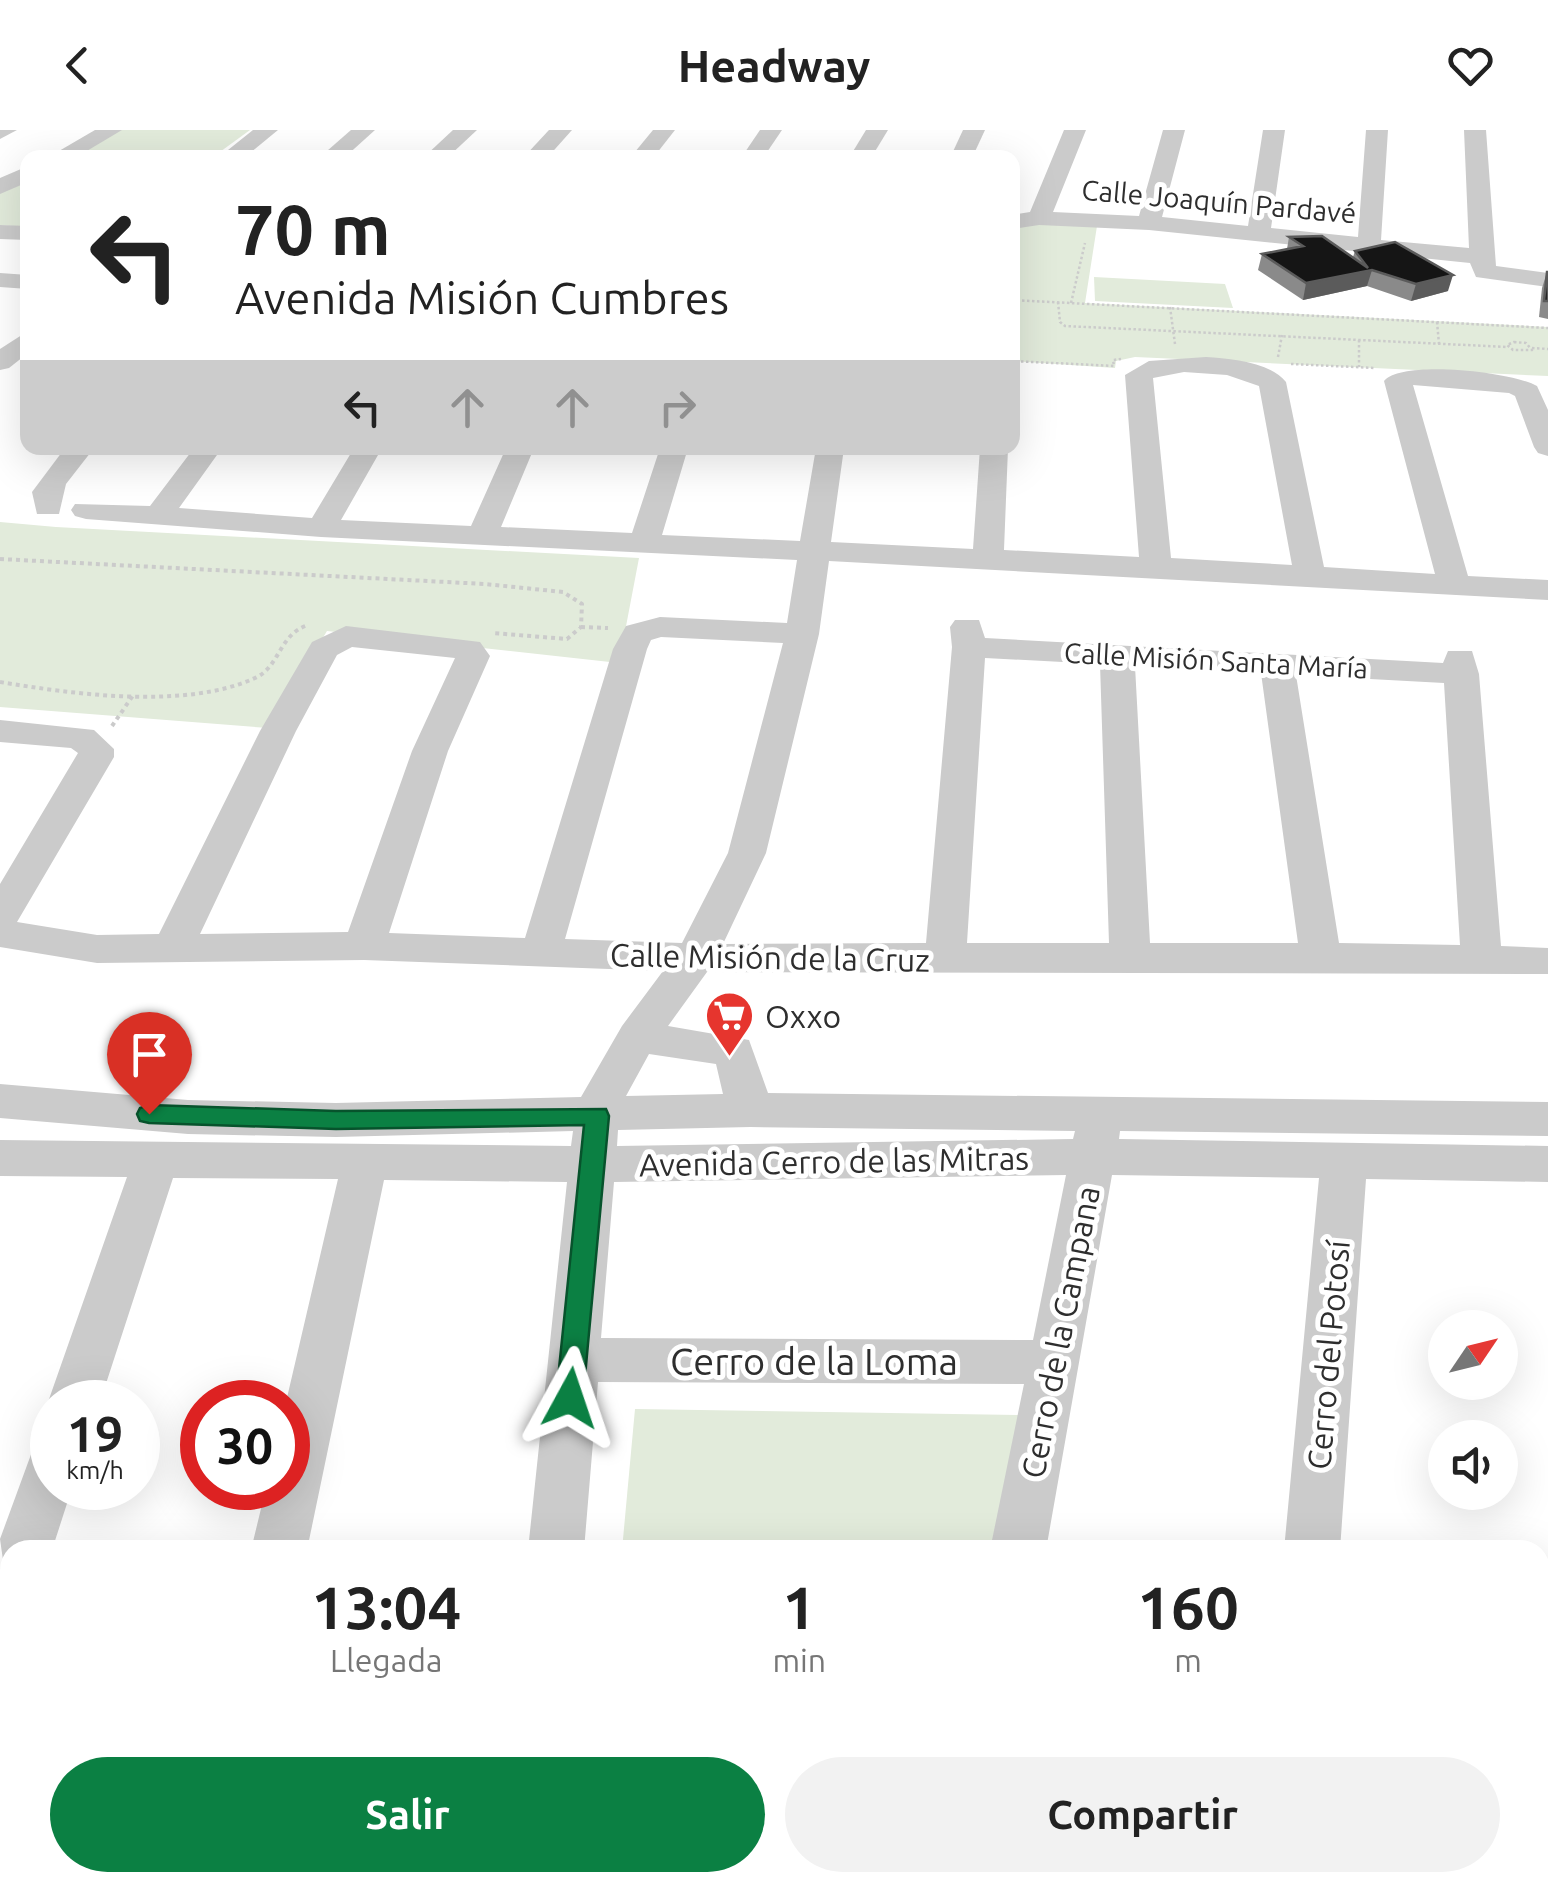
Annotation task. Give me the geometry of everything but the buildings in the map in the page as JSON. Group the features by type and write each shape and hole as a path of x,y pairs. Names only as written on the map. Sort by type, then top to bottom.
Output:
{"street":[{"path":"73,150 112,130"},
{"path":"240,150 266,130"},
{"path":"340,150 364,130"},
{"path":"443,150 466,130"},
{"path":"542,150 561,130"},
{"path":"648,150 664,130"},
{"path":"1040,218 1075,130"},
{"path":"1150,223 1174,130"},
{"path":"1258,234 1274,130"},
{"path":"1369,244 1377,130"},
{"path":"1475,130 1487,266"},
{"name":"Calle Joaquín Pardavé","path":"1020,221 1040,218 1150,223 1369,244 1548,280"},
{"path":"0,362 20,346"},
{"path":"1156,567 1139,375 1145,369 1184,365 1266,367 1310,577"},
{"path":"1454,584 1397,384 1402,379 1500,380 1516,384 1527,392 1548,447"},
{"path":"48,508 44,495 74,455"},
{"path":"159,515 203,455"},
{"path":"320,528 364,455"},
{"path":"482,535 517,455"},
{"path":"644,543 672,455"},
{"path":"557,1540 594,1140 606,1091 637,1037 696,958 748,853 802,634 829,455"},
{"path":"988,559 994,455"},
{"path":"86,510 320,528 1156,567 1548,590"},
{"path":"541,952 638,633 646,629 802,634"},
{"path":"173,947 278,731 318,636 469,639 473,656 430,750 364,946"},
{"name":"Calle Misión Santa María","path":"945,960 968,637 1117,656 1461,666 1481,959"},
{"path":"1117,656 1130,960"},
{"path":"1278,663 1321,956"},
{"path":"0,730 70,736 94,746 96,757 0,917"},
{"name":"Calle Misión de la Cruz","path":"0,933 97,949 364,946 696,958 1130,960 1321,956 1542,961"},
{"path":"637,1037 734,1050 750,1110"},
{"path":"0,1101 206,1117 336,1120 594,1140"},
{"name":"Avenida Cerro de las Mitras","path":"594,1140 750,1110 1097,1135 1344,1161 1548,1164"},
{"name":"Avenida Cerro de las Mitras","path":"0,1158 365,1162 594,1140 1097,1135 1548,1119"},
{"name":"Cerro de la Campana","path":"1020,1540 1097,1135"},
{"name":"Cerro del Potosí","path":"1313,1540 1344,1161"},
{"path":"81,1380 154,1162"},
{"path":"281,1540 365,1162"},
{"name":"Cerro de la Loma","path":"573,1360 1054,1362"},
{"path":"27,1540 37,1510"}],"path":[{"path":"1071,303 1090,226"},
{"path":"1020,300 1548,328"},
{"path":"1058,302 1060,322 1065,326 1508,347 1524,352 1532,348"},
{"path":"1170,307 1176,345"},
{"path":"1437,322 1442,358"},
{"path":"1518,342 1520,327"},
{"path":"1266,367 1282,335"},
{"path":"1359,339 1360,367"},
{"path":"1508,347 1518,342 1548,349"},
{"path":"0,559 485,584 564,592 582,604 580,627 576,635 567,639 469,639"},
{"path":"0,682 108,696 227,688 261,677 285,638 298,626 318,636"},
{"path":"94,746 134,694"}],"green space":[{"path":"120,130 250,130 223,150 81,150"},
{"path":"20,181 20,226 0,225 0,191"},
{"path":"1020,224 1097,226 1085,303 1548,327 1548,376 1135,357 1116,361 1115,368 1020,361"},
{"path":"1094,277 1225,284 1233,308 1095,301"},
{"path":"0,522 639,558 619,663 327,631 268,728 0,707"},
{"path":"635,1409 1023,1415 999,1540 623,1540"}],"place":[{"name":"Oxxo","path":"730,1058"}],"route":[{"path":"149,1114 336,1120 597,1116 570,1398"}]}
